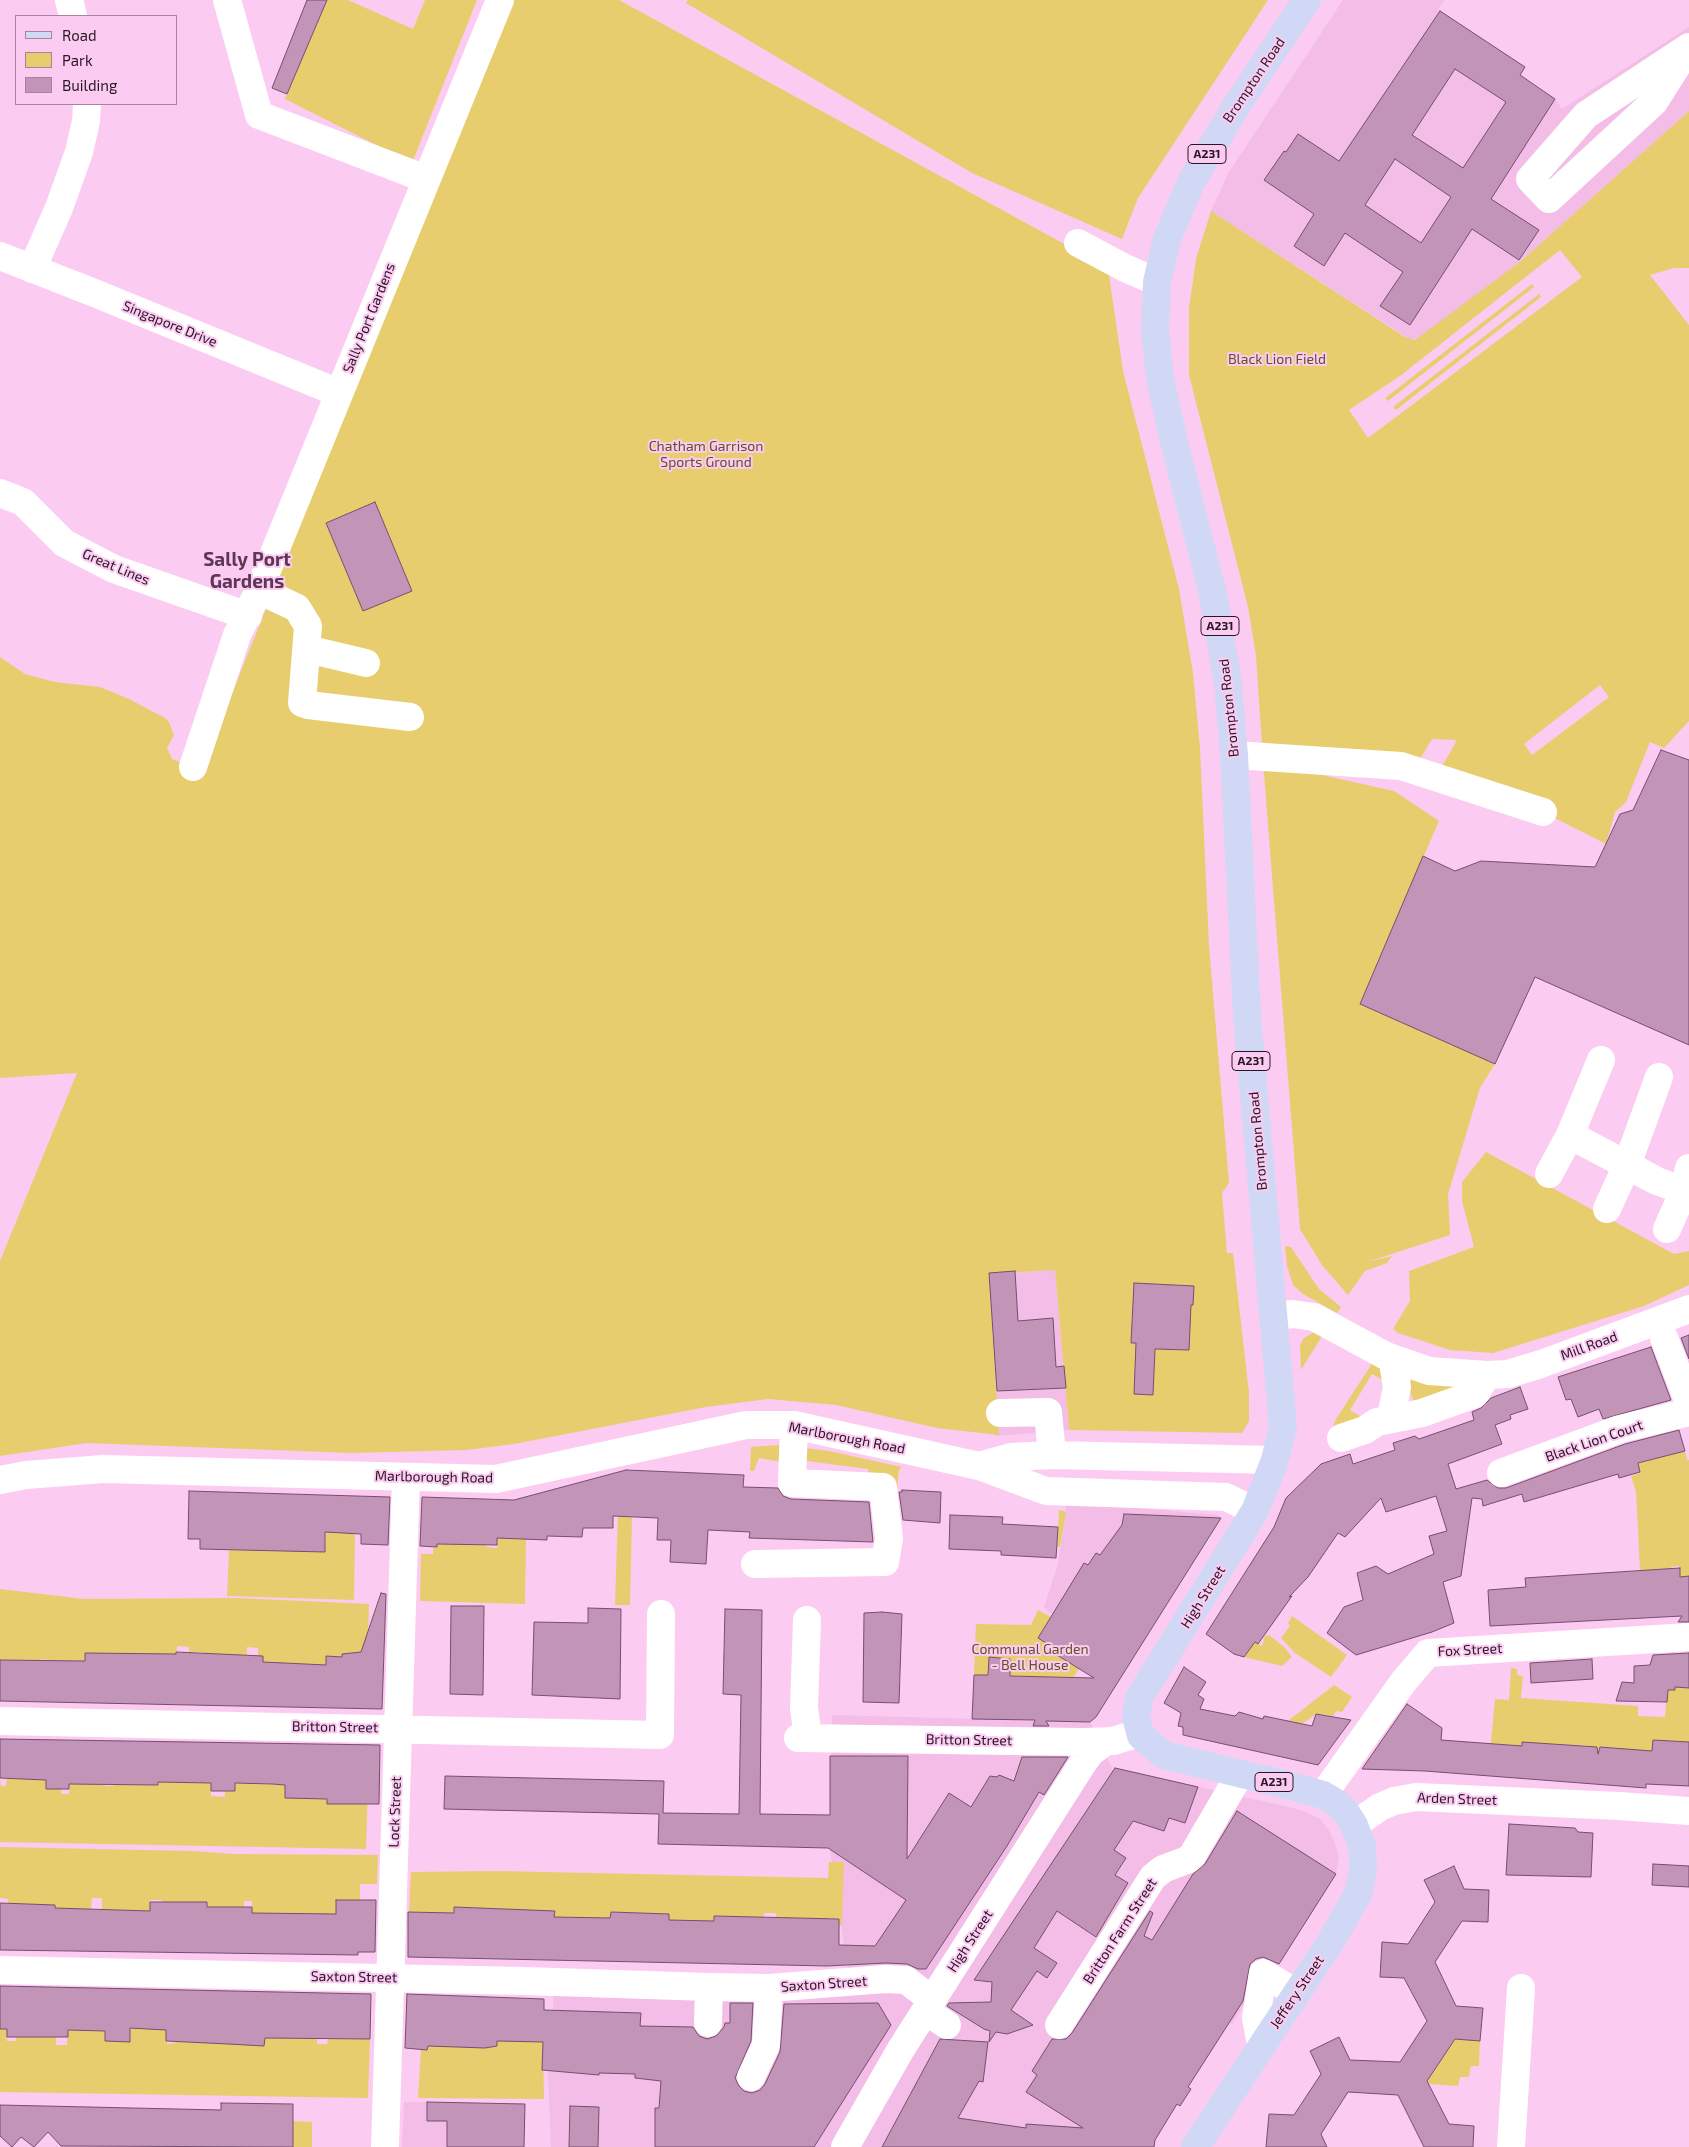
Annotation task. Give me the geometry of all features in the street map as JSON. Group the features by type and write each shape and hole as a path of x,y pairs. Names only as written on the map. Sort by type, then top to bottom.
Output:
{"main road":[{"name":"Brompton Road","path":"1275,1460 1283,1427 1275,1316 1247,1016 1234,755 1220,628 1160,378 1155,330 1157,282 1167,239 1191,182 1235,108 1308,0"},
{"name":"High Street","path":"1139,1733 1136,1717 1139,1698 1255,1511 1275,1460"},
{"name":"A231","path":"1139,1733 1151,1746 1164,1755 1323,1795 1345,1811 1354,1826"},
{"name":"Jeffery Street","path":"1195,2147 1330,1943 1358,1894 1364,1859 1362,1846 1354,1826"}],"street":[{"path":"69,0 73,15"},
{"path":"228,0 259,115 426,179"},
{"name":"Sally Port Gardens","path":"193,768 242,625 259,590 500,0"},
{"path":"1689,47 1654,102 1549,199 1530,179 1586,114 1689,47"},
{"path":"32,269 59,208 79,152 86,121 87,105"},
{"path":"1078,243 1125,268 1157,282"},
{"name":"Singapore Drive","path":"0,256 339,393"},
{"name":"Great Lines","path":"0,493 23,502 64,543 114,569 242,625"},
{"path":"259,590 300,610 308,628 301,699 304,704 410,718"},
{"path":"307,649 366,663"},
{"path":"1234,755 1401,766 1543,812"},
{"path":"1549,1174 1570,1135 1601,1060"},
{"path":"1607,1209 1627,1165 1659,1077"},
{"path":"1570,1135 1657,1181 1687,1184 1667,1229"},
{"name":"Mill Road","path":"1275,1316 1293,1314 1314,1317 1398,1361 1444,1374 1487,1375 1508,1374 1542,1364 1689,1309"},
{"path":"1664,1338 1689,1402"},
{"path":"1391,1417 1397,1388 1394,1369 1398,1361"},
{"path":"1342,1438 1391,1417 1422,1413 1475,1394 1487,1375"},
{"path":"1000,1413 1048,1412 1052,1455"},
{"name":"Black Lion Court","path":"1501,1473 1620,1430 1689,1412"},
{"name":"Marlborough Road","path":"0,1480 33,1474 111,1469 496,1479 746,1425 794,1425 979,1466 1046,1492 1100,1504 1215,1497 1226,1498 1255,1511"},
{"path":"755,1564 885,1562 889,1539 883,1487 792,1483 794,1425"},
{"name":"Marlborough Road","path":"979,1466 1012,1457 1052,1455 1275,1460"},
{"path":"1215,1497 1220,1459"},
{"name":"Lock Street","path":"385,2147 406,1478"},
{"name":"Britton Street","path":"0,1721 660,1735 661,1614"},
{"name":"Britton Street","path":"807,1620 803,1737 1105,1742 1139,1733"},
{"name":"Fox Street","path":"1323,1795 1404,1681 1428,1653 1689,1637"},
{"name":"High Street","path":"845,2147 935,2012 1090,1753 1105,1742"},
{"name":"Britton Farm Street","path":"1059,2025 1153,1877 1163,1869 1187,1860 1192,1856 1240,1774"},
{"name":"Arden Street","path":"1354,1826 1387,1804 1416,1797 1689,1811"},
{"name":"Saxton Street","path":"0,1970 769,1988 885,1979 906,1980 935,2012"},
{"path":"1261,2045 1256,2018 1263,1973 1296,1993"},
{"path":"708,2023 709,1987"},
{"path":"751,2077 766,2045 769,1988"},
{"path":"1511,2147 1520,1988"}],"shaded area":[{"path":"1343,0 1444,0 1438,9 1525,67 1520,75 1555,99 1562,109 1689,27 1689,111 1521,261 1420,337 1411,340 1211,211 1229,172"},
{"path":"1055,1270 1069,1430 995,1436 984,1275"},
{"path":"1067,1502 1219,1515 1214,1528 1057,1619 1044,1607 1058,1564"},
{"path":"832,1715 1090,1722 1113,1770 1118,1768 1301,1810 1320,1819 1328,1829 1339,1857 1336,1874 1265,1986 1257,1982 1232,2024 1223,2019 1141,2147 551,2147 548,2074 555,1981 849,1980 830,1850"},
{"path":"404,2102 479,2103 478,2147 402,2147"}],"green space":[{"path":"327,0 348,0 413,29 425,0 477,0 412,163 285,99"},
{"name":"Chatham Garrison Sports Ground","path":"512,0 619,0 1108,268 1123,371 1179,589 1193,673 1200,748 1209,946 1229,1183 1222,1193 1227,1253 1233,1253 1249,1393 1249,1421 1242,1433 1069,1430 1055,1270 989,1274 999,1435 937,1428 836,1405 768,1399 706,1407 514,1444 466,1450 351,1453 87,1443 0,1456 0,1261 77,1073 0,1078 0,657 25,674 55,682 100,687 129,699 165,718 169,722 174,735 167,748 172,759 201,770"},
{"path":"688,0 1268,0 1138,198 1122,239 972,173 686,3"},
{"name":"Black Lion Field","path":"1689,111 1689,268 1674,268 1650,275 1689,325 1689,721 1664,748 1650,742 1626,802 1615,812 1606,844 1543,812 1436,777 1457,740 1432,739 1417,764 1262,744 1256,656 1248,607 1189,375 1189,308 1196,259 1211,211 1405,337 1415,340 1521,261","holes":["1560,250 1582,277 1368,438 1349,410 1400,376","1600,685 1609,697 1532,755 1524,744"]},
{"path":"1532,284 1534,287 1388,401 1385,398"},
{"path":"1539,294 1541,297 1396,410 1393,407"},
{"path":"1263,762 1394,791 1439,821 1360,1004 1496,1062 1480,1088 1448,1194 1450,1235 1367,1262 1392,1256 1387,1263 1365,1271 1348,1295 1322,1265 1300,1229"},
{"path":"1486,1152 1674,1254 1689,1251 1689,1285 1644,1306 1493,1353 1450,1350 1398,1333 1393,1329 1410,1301 1409,1271 1474,1247 1462,1201 1462,1182"},
{"path":"1285,1246 1291,1247 1319,1289 1341,1307 1337,1313 1303,1294 1293,1285 1287,1266"},
{"path":"1314,1332 1324,1333 1301,1370 1300,1345 1304,1338"},
{"path":"1375,1359 1380,1362 1388,1383 1372,1374 1350,1410 1360,1416 1362,1423 1330,1433 1336,1419"},
{"path":"1415,1378 1457,1386 1414,1402 1407,1383"},
{"path":"779,1445 783,1447 782,1460 776,1461 759,1458 754,1471 750,1471 751,1447"},
{"path":"805,1448 829,1451 902,1467 899,1470 896,1499 869,1477 868,1469 807,1461"},
{"path":"1685,1451 1687,1460 1689,1460 1689,1576 1681,1588 1679,1566 1671,1567 1671,1572 1649,1591 1648,1570 1640,1570 1636,1492 1631,1476 1640,1473 1638,1463"},
{"path":"1059,1510 1066,1512 1060,1547 1057,1547"},
{"path":"618,1514 632,1517 630,1605 615,1605"},
{"path":"498,1524 504,1524 504,1538 526,1538 525,1604 420,1601 421,1554 433,1554 434,1542 487,1525 486,1547 497,1548"},
{"path":"316,1526 315,1552 325,1552 326,1526 355,1533 354,1600 227,1596 230,1528 236,1550 244,1550"},
{"path":"0,1589 84,1599 236,1598 369,1604 368,1640 362,1652 342,1654 341,1676 333,1656 326,1656 326,1665 258,1664 258,1648 247,1647 246,1674 203,1654 203,1652 192,1652 191,1673 188,1673 189,1647 177,1646 175,1673 82,1670 81,1661 71,1660 71,1670 65,1670 66,1660 56,1660 55,1670 50,1670 50,1660 41,1659 41,1669 35,1661 0,1660"},
{"name":"Communal Garden - Bell House","path":"1038,1610 1051,1617 1038,1638 1054,1648 1052,1653 1069,1663 1072,1659 1082,1664 1073,1678 1010,1676 1010,1659 989,1657 988,1675 974,1675 976,1624 1031,1625"},
{"path":"1292,1616 1347,1655 1331,1677 1295,1653 1281,1638 1290,1626 1288,1623"},
{"path":"1269,1635 1284,1647 1292,1657 1282,1666 1244,1657 1255,1642 1262,1646 1265,1636"},
{"path":"1511,1668 1517,1669 1517,1675 1523,1676 1521,1698 1638,1706 1638,1716 1665,1717 1667,1690 1675,1681 1689,1688 1689,1742 1653,1745 1652,1755 1648,1755 1648,1750 1638,1750 1637,1760 1617,1759 1617,1748 1608,1747 1599,1747 1598,1758 1588,1757 1589,1746 1572,1745 1571,1756 1522,1743 1522,1752 1512,1745 1495,1744 1495,1753 1490,1753 1495,1699 1509,1700"},
{"path":"1334,1685 1352,1697 1342,1712 1336,1711 1333,1716 1316,1714 1302,1724 1288,1721"},
{"path":"31,1768 31,1779 39,1779 38,1770 61,1784 61,1794 69,1794 69,1784 81,1784 81,1781 105,1771 105,1786 113,1786 113,1781 121,1785 158,1785 158,1772 211,1783 211,1796 225,1797 225,1791 235,1791 235,1783 285,1785 285,1798 368,1788 366,1849 0,1842 0,1778 1,1786 6,1786 8,1770 15,1770 15,1779 23,1779"},
{"path":"0,1847 193,1851 234,1854 378,1855 377,1884 360,1884 360,1903 344,1926 344,1900 336,1900 336,1925 314,1924 313,1914 304,1913 252,1924 252,1901 244,1901 244,1907 214,1911 213,1907 207,1907 207,1902 162,1921 162,1900 150,1900 150,1912 102,1920 102,1898 92,1898 91,1910 75,1909 70,1920 70,1908 8,1918 8,1899 0,1898"},
{"path":"829,1862 844,1862 842,1925 839,1925 839,1918 828,1918 827,1936 776,1923 776,1913 764,1913 763,1935 720,1916 714,1916 713,1934 668,1933 669,1914 611,1912 610,1931 554,1930 555,1912 502,1929 502,1908 494,1908 493,1928 491,1928 491,1908 481,1908 481,1929 478,1929 479,1908 470,1907 469,1929 465,1907 455,1907 454,1913 419,1925 419,1912 409,1912 411,1872 497,1871 828,1878"},
{"path":"7,2015 7,2041 16,2041 16,2016 56,2028 56,2045 67,2045 68,2016 106,2017 105,2041 130,2042 131,2019 167,2019 167,2044 175,2043 176,2020 235,2045 256,2021 256,2046 264,2046 265,2021 281,2038 296,2039 296,2033 317,2021 317,2044 327,2044 328,2039 370,2039 368,2098 0,2092 0,2029"},
{"path":"429,2022 489,2046 497,2046 498,2025 543,2042 544,2099 418,2098 421,2049 427,2049"},
{"path":"1455,2039 1480,2041 1479,2066 1471,2066 1469,2077 1460,2077 1458,2086 1429,2084 1427,2080"},
{"path":"293,2121 312,2122 312,2147 293,2147"}],"building":[{"path":"307,0 327,0 287,94 272,88"},
{"path":"1440,11 1525,67 1520,75 1555,99 1491,199 1539,230 1519,260 1472,229 1410,325 1380,306 1403,272 1345,233 1324,266 1294,246 1314,214 1264,180 1298,134 1339,161","holes":["1455,69 1506,102 1463,168 1412,135","1395,159 1451,197 1421,243 1365,205"]},
{"path":"375,502 412,591 363,611 326,523"},
{"path":"1661,750 1689,760 1689,1045 1535,977 1495,1064 1360,1004 1423,856 1455,871 1481,861 1595,867 1620,814 1633,810"},
{"path":"1015,1271 1018,1321 1053,1318 1056,1367 1064,1366 1066,1388 997,1391 989,1273"},
{"path":"1134,1283 1194,1286 1193,1305 1191,1305 1189,1350 1155,1349 1153,1395 1134,1394 1136,1343 1131,1343"},
{"path":"1689,1335 1689,1359 1681,1338"},
{"path":"1651,1347 1671,1400 1603,1419 1599,1409 1578,1417 1571,1399 1566,1400 1558,1377"},
{"path":"1520,1387 1528,1409 1510,1415 1511,1419 1495,1425 1502,1444 1448,1464 1456,1489 1487,1480 1498,1488 1506,1488 1625,1444 1679,1430 1685,1451 1638,1463 1640,1472 1619,1478 1618,1474 1524,1502 1522,1494 1483,1506 1482,1499 1472,1498 1461,1576 1443,1582 1454,1623 1432,1632 1356,1655 1327,1633 1344,1607 1363,1600 1357,1573 1376,1566 1388,1574 1434,1554 1429,1536 1447,1531 1436,1496 1386,1512 1381,1498 1345,1537 1338,1533 1308,1577 1289,1597 1292,1596 1258,1644 1255,1642 1244,1657 1234,1654 1206,1634 1274,1527 1286,1498 1321,1464 1350,1454 1353,1464 1395,1450 1393,1443 1415,1436 1419,1439 1474,1420 1472,1412 1481,1408 1491,1398"},
{"path":"626,1470 744,1475 743,1487 778,1488 783,1496 791,1499 869,1502 873,1542 749,1538 750,1532 708,1530 706,1564 670,1562 671,1540 657,1540 658,1518 613,1516 613,1528 583,1528 582,1537 547,1536 547,1540 497,1538 497,1545 437,1544 437,1547 420,1546 422,1497 514,1500"},
{"path":"902,1490 941,1492 940,1523 903,1520 899,1492 902,1492"},
{"path":"189,1491 390,1497 388,1545 361,1544 361,1534 325,1532 325,1552 200,1549 200,1539 188,1539"},
{"path":"1124,1514 1221,1518 1096,1717 1090,1722 1046,1721 1049,1726 1033,1726 1035,1720 972,1719 974,1675 988,1675 989,1657 1010,1659 1010,1676 1094,1678 1052,1652 1054,1648 1038,1638 1084,1563 1088,1565 1096,1553 1100,1555 1122,1525"},
{"path":"950,1515 1003,1517 1002,1524 1058,1527 1056,1558 1001,1555 1001,1551 949,1549"},
{"path":"1680,1568 1680,1577 1689,1576 1689,1622 1678,1622 1682,1616 1490,1626 1488,1590 1526,1587 1525,1578"},
{"path":"381,1593 386,1594 382,1709 0,1701 0,1660 85,1661 85,1653 176,1654 176,1652 263,1656 263,1662 326,1665 326,1656 342,1657 342,1654 361,1652"},
{"path":"451,1606 484,1606 483,1695 450,1694"},
{"path":"588,1608 621,1609 620,1699 532,1695 534,1622 588,1623"},
{"path":"725,1609 762,1610 760,1814 830,1815 830,1756 908,1756 907,1859 949,1793 971,1807 990,1776 997,1777 999,1775 1014,1781 1022,1757 1068,1757 1044,1795 1039,1792 1007,1846 926,1969 918,1969 907,1964 886,1963 827,1966 408,1957 408,1912 454,1913 454,1907 555,1911 554,1917 610,1918 611,1912 669,1914 669,1920 714,1921 714,1916 839,1919 839,1945 875,1946 906,1900 828,1848 658,1844 659,1814 444,1809 445,1776 664,1781 663,1813 739,1814 741,1695 723,1694"},
{"path":"864,1613 902,1614 899,1703 863,1702"},
{"path":"1689,1653 1689,1688 1675,1687 1675,1690 1668,1690 1667,1702 1616,1701 1622,1682 1634,1683 1634,1666 1650,1665 1653,1655"},
{"path":"1592,1659 1593,1679 1531,1683 1530,1663"},
{"path":"1184,1667 1206,1682 1198,1695 1204,1699 1200,1709 1235,1716 1239,1712 1263,1719 1264,1716 1312,1726 1316,1714 1351,1720 1318,1765 1183,1735 1183,1727 1178,1726 1181,1713 1164,1703"},
{"path":"1407,1704 1442,1728 1441,1740 1522,1746 1522,1742 1597,1747 1598,1754 1600,1747 1652,1751 1653,1740 1689,1742 1689,1786 1646,1784 1646,1788 1425,1771 1362,1769"},
{"path":"0,1739 380,1745 379,1804 327,1804 327,1799 285,1798 285,1785 272,1784 235,1783 235,1791 211,1791 211,1783 158,1782 158,1785 69,1784 69,1789 46,1789 46,1780 0,1778"},
{"path":"1115,1768 1198,1787 1185,1823 1169,1818 1164,1831 1133,1821 1114,1850 1126,1858 1115,1875 1128,1883 1096,1937 1057,1911 1034,1948 1057,1963 1047,1978 1037,1971 1011,2010 1033,2025 1007,2034 996,2032 989,2042 990,2031 947,2006 949,2003 991,2002 992,1982 974,1980"},
{"path":"1237,1811 1336,1874 1279,1964 1263,1957 1256,1959 1250,1964 1243,2001 1188,2087 1191,2089 1180,2106 1177,2104 1155,2140 1154,2147 882,2147 940,2039 988,2042 983,2082 979,2081 958,2118 1026,2128 1026,2124 1083,2128 1026,2092 1037,2075 1032,2071 1052,2039 1066,2039 1072,2033 1150,1911 1153,1913 1144,1936 1152,1940 1193,1874 1205,1864"},
{"path":"1509,1824 1575,1828 1578,1832 1593,1833 1591,1877 1506,1875"},
{"path":"1653,1864 1689,1866 1689,1887 1652,1885"},
{"path":"1454,1866 1464,1889 1489,1890 1488,1922 1462,1921 1435,1962 1456,2006 1483,2008 1480,2041 1455,2039 1427,2081 1449,2124 1474,2126 1473,2147 1424,2147 1398,2095 1348,2092 1321,2134 1327,2147 1266,2147 1269,2114 1294,2115 1321,2074 1310,2051 1339,2037 1350,2060 1400,2062 1427,2021 1404,1978 1380,1977 1382,1942 1408,1944 1435,1902 1424,1880"},
{"path":"336,1900 376,1900 375,1952 358,1952 358,1955 0,1950 0,1903 55,1905 55,1908 150,1911 150,1902 207,1902 207,1907 252,1907 252,1913 336,1914"},
{"path":"0,1986 371,1994 370,2039 265,2038 264,2046 166,2041 166,2030 130,2028 130,2042 105,2041 105,2031 68,2030 68,2037 7,2037 7,2029 0,2029"},
{"path":"407,1994 544,1999 544,2010 641,2013 640,2026 693,2027 699,2036 707,2039 716,2036 725,2023 730,2023 730,2003 753,2003 751,2041 735,2078 744,2091 752,2093 760,2090 765,2084 780,2052 784,2004 878,2003 891,2025 814,2147 655,2147 655,2108 659,2108 661,2081 635,2078 635,2074 599,2073 599,2075 542,2070 543,2042 497,2041 497,2046 485,2048 428,2046 427,2050 405,2048"},
{"path":"427,2102 525,2104 524,2147 447,2147 447,2121 427,2121"},
{"path":"221,2103 293,2104 293,2147 61,2146 48,2132 34,2147 21,2137 12,2147 0,2136 0,2105 221,2110"},
{"path":"570,2106 599,2107 598,2147 569,2147"}],"district":[{"name":"Sally Port Gardens","path":"247,571"}]}
